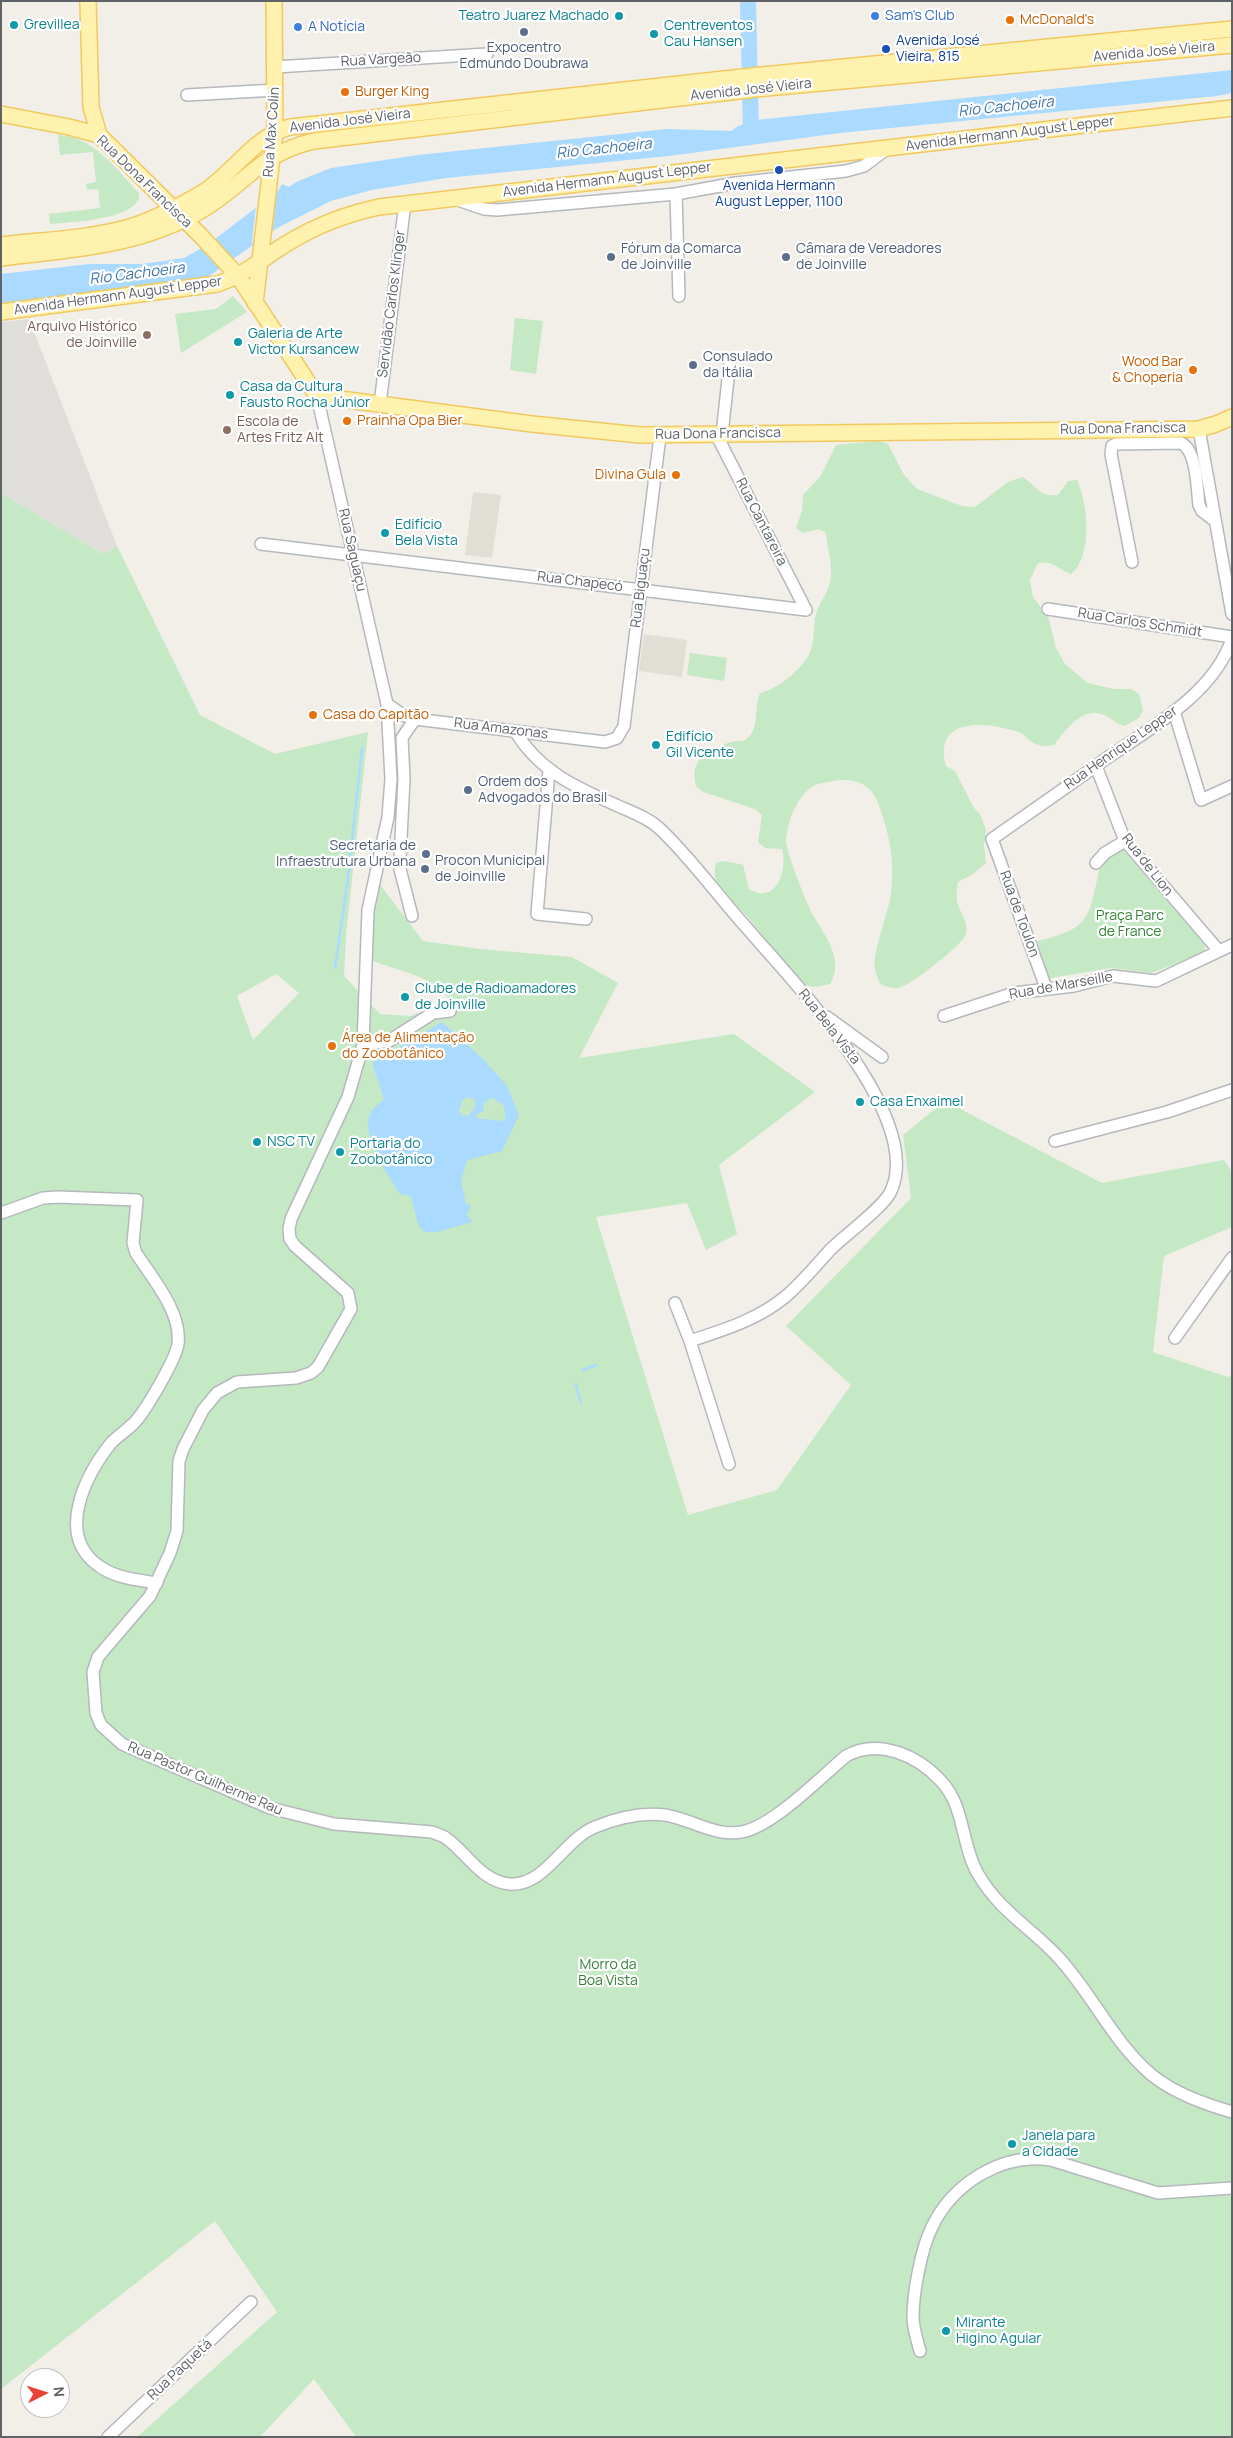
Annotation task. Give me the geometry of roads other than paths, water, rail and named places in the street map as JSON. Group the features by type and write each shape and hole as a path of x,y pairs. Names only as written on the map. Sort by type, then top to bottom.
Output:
{"main road":[{"path":"88,1 91,107 99,135"},
{"name":"Rua Max Colin","path":"260,262 275,132 274,1"},
{"name":"Avenida José Vieira","path":"275,132 300,126 749,83 1232,29"},
{"name":"Avenida José Vieira","path":"1,258 121,243 147,235 184,220 214,203 251,172 282,150 314,141 749,83 1232,45"},
{"path":"276,90 285,113 300,126"},
{"name":"Avenida Hermann August Lepper","path":"1,312 217,284 234,272 260,262 302,234 337,218 365,210 405,203 1232,108"},
{"name":"Rua Dona Francisca","path":"1,114 68,126 99,135 234,272 317,396 569,428 660,436 1199,429 1232,417"},
{"path":"1,245 104,233 141,223 203,192 275,132"},
{"path":"235,167 251,172 267,192"},
{"path":"141,223 151,206 152,187"},
{"path":"255,303 260,262"}],"street":[{"name":"Rua Vargeão","path":"275,67 487,54"},
{"path":"187,95 276,90"},
{"path":"451,198 484,209 497,210 676,194 736,183 851,170 864,166 889,148"},
{"path":"712,168 736,183"},
{"path":"676,194 680,296"},
{"name":"Servidão Carlos Klinger","path":"380,404 405,203"},
{"path":"719,434 730,361"},
{"name":"Rua Saguaçu","path":"317,396 388,704"},
{"path":"1199,429 1232,614"},
{"name":"Rua Cantareira","path":"719,434 806,610"},
{"name":"Rua Biguaçu","path":"617,738 624,726 660,436"},
{"path":"1132,562 1111,454 1112,446 1116,444 1186,445 1192,457 1202,511 1215,521"},
{"name":"Rua Chapecó","path":"261,544 806,610"},
{"name":"Rua Carlos Schmidt","path":"1048,609 1232,638"},
{"name":"Rua Henrique Lepper","path":"992,839 1174,711 1205,683 1223,659 1232,638"},
{"name":"Rua Amazonas","path":"388,704 403,715 415,719 606,742 617,738"},
{"name":"Rua Pastor Guilherme Rau","path":"388,704 396,748 388,817 368,910 363,1045 348,1097 302,1192 289,1230 290,1239 294,1246 348,1293 351,1309 318,1366 311,1373 296,1378 237,1382 217,1393 208,1401 183,1449 179,1461 177,1531 170,1553 157,1583 144,1604 107,1645 93,1672 93,1697 96,1713 101,1725 122,1744 270,1808 295,1816 334,1824 432,1832 446,1838 481,1871 507,1884 520,1884 532,1880 579,1835 612,1821 639,1815 664,1815 711,1830 730,1833 745,1831 762,1824 846,1756 856,1750 880,1748 925,1766 950,1791 957,1806 974,1866 987,1888 1014,1919 1063,1962 1122,2043 1153,2076 1190,2098 1232,2112"},
{"path":"1174,711 1201,800 1232,786"},
{"path":"412,916 400,868 404,779 396,748 415,719"},
{"name":"Rua Bela Vista","path":"515,731 533,757 549,770 658,828 816,1009 860,1066 882,1106 895,1155 895,1175 891,1192 779,1302 752,1318 690,1341"},
{"name":"Rua de Lion","path":"1096,766 1125,842 1219,951"},
{"path":"549,770 537,914 586,919"},
{"path":"390,797 403,807"},
{"path":"388,817 403,807"},
{"name":"Rua de Toulon","path":"992,839 1046,988"},
{"path":"1096,863 1105,853 1125,842"},
{"name":"Rua de Marseille","path":"944,1016 1002,996 1046,988 1074,986 1113,976 1156,981 1232,945"},
{"path":"816,1009 882,1057"},
{"path":"363,1045 389,1041 433,1013 450,1011"},
{"path":"1055,1141 1167,1112 1232,1090"},
{"path":"1,1213 43,1198 136,1200 133,1243 136,1253 171,1310 177,1328 178,1344 172,1361 135,1422 113,1442 97,1462 82,1497 75,1526 77,1540 88,1556 100,1567 114,1574 157,1583"},
{"path":"1174,1338 1232,1258"},
{"path":"675,1303 690,1341 729,1464"},
{"path":"920,2351 913,2318 926,2240 941,2212 955,2195 991,2168 1019,2159 1036,2158 1158,2193 1232,2188"},
{"name":"Rua Paquetá","path":"108,2437 251,2302"}],"water":[{"name":"Rio Cachoeira","path":"1232,70 1232,93 1217,96 840,133 669,156 446,178 372,190 331,201 277,228 202,281 192,284 1,304 1,274 89,264 142,264 184,258 207,245 278,191 282,184 289,187 296,182 331,168 418,155 667,129 731,131 738,126 756,120"},
{"path":"442,1022 485,1061 507,1086 519,1115 502,1151 467,1160 461,1181 466,1204 471,1205 467,1215 472,1222 437,1232 424,1232 418,1224 411,1196 400,1194 372,1144 368,1122 370,1114 384,1099 372,1063","holes":["468,1097 475,1100 475,1107 469,1115 463,1116 459,1111 462,1101","492,1097 504,1106 506,1118 501,1121 475,1118 478,1113 483,1112 484,1103"]}],"waterway":[{"path":"748,1 751,135"},
{"path":"335,968 348,878 362,748"},
{"path":"583,1370 596,1365"},
{"path":"576,1385 581,1403"}],"place":[{"name":"Teatro Juarez Machado","path":"619,16"},
{"name":"Sam's Club","path":"875,16"},
{"name":"McDonald's","path":"1010,20"},
{"name":"Grevillea","path":"14,25"},
{"name":"A Notícia","path":"298,27"},
{"name":"Expocentro Edmundo Doubrawa","path":"524,32"},
{"name":"Centreventos Cau Hansen","path":"654,34"},
{"name":"Avenida José Vieira, 815","path":"886,49"},
{"name":"Burger King","path":"345,92"},
{"name":"Avenida Hermann August Lepper, 1100","path":"779,170"},
{"name":"Fórum da Comarca de Joinville","path":"611,257"},
{"name":"Câmara de Vereadores de Joinville","path":"786,257"},
{"name":"Arquivo Histórico de Joinville","path":"147,335"},
{"name":"Galeria de Arte Victor Kursancew","path":"238,342"},
{"name":"Consulado da Itália","path":"693,365"},
{"name":"Wood Bar & Choperia","path":"1193,370"},
{"name":"Casa da Cultura Fausto Rocha Júnior","path":"230,395"},
{"name":"Prainha Opa Bier","path":"347,421"},
{"name":"Escola de Artes Fritz Alt","path":"227,430"},
{"name":"Divina Gula","path":"676,475"},
{"name":"Edifício Bela Vista","path":"385,533"},
{"name":"Casa do Capitão","path":"313,715"},
{"name":"Edifício Gil Vicente","path":"656,745"},
{"name":"Ordem dos Advogados do Brasil","path":"468,790"},
{"name":"Secretaria de Infraestrutura Urbana","path":"426,854"},
{"name":"Procon Municipal de Joinville","path":"425,869"},
{"name":"Clube de Radioamadores de Joinville","path":"405,997"},
{"name":"Área de Alimentação do Zoobotânico","path":"332,1046"},
{"name":"Casa Enxaimel","path":"860,1102"},
{"name":"NSC TV","path":"257,1142"},
{"name":"Portaria do Zoobotânico","path":"340,1152"},
{"name":"Janela para a Cidade","path":"1012,2144"},
{"name":"Mirante Higino Aguiar","path":"946,2331"}],"park label":[{"name":"Praça Parc de France","path":"1130,924"},
{"name":"Morro da Boa Vista","path":"608,1974"}]}
